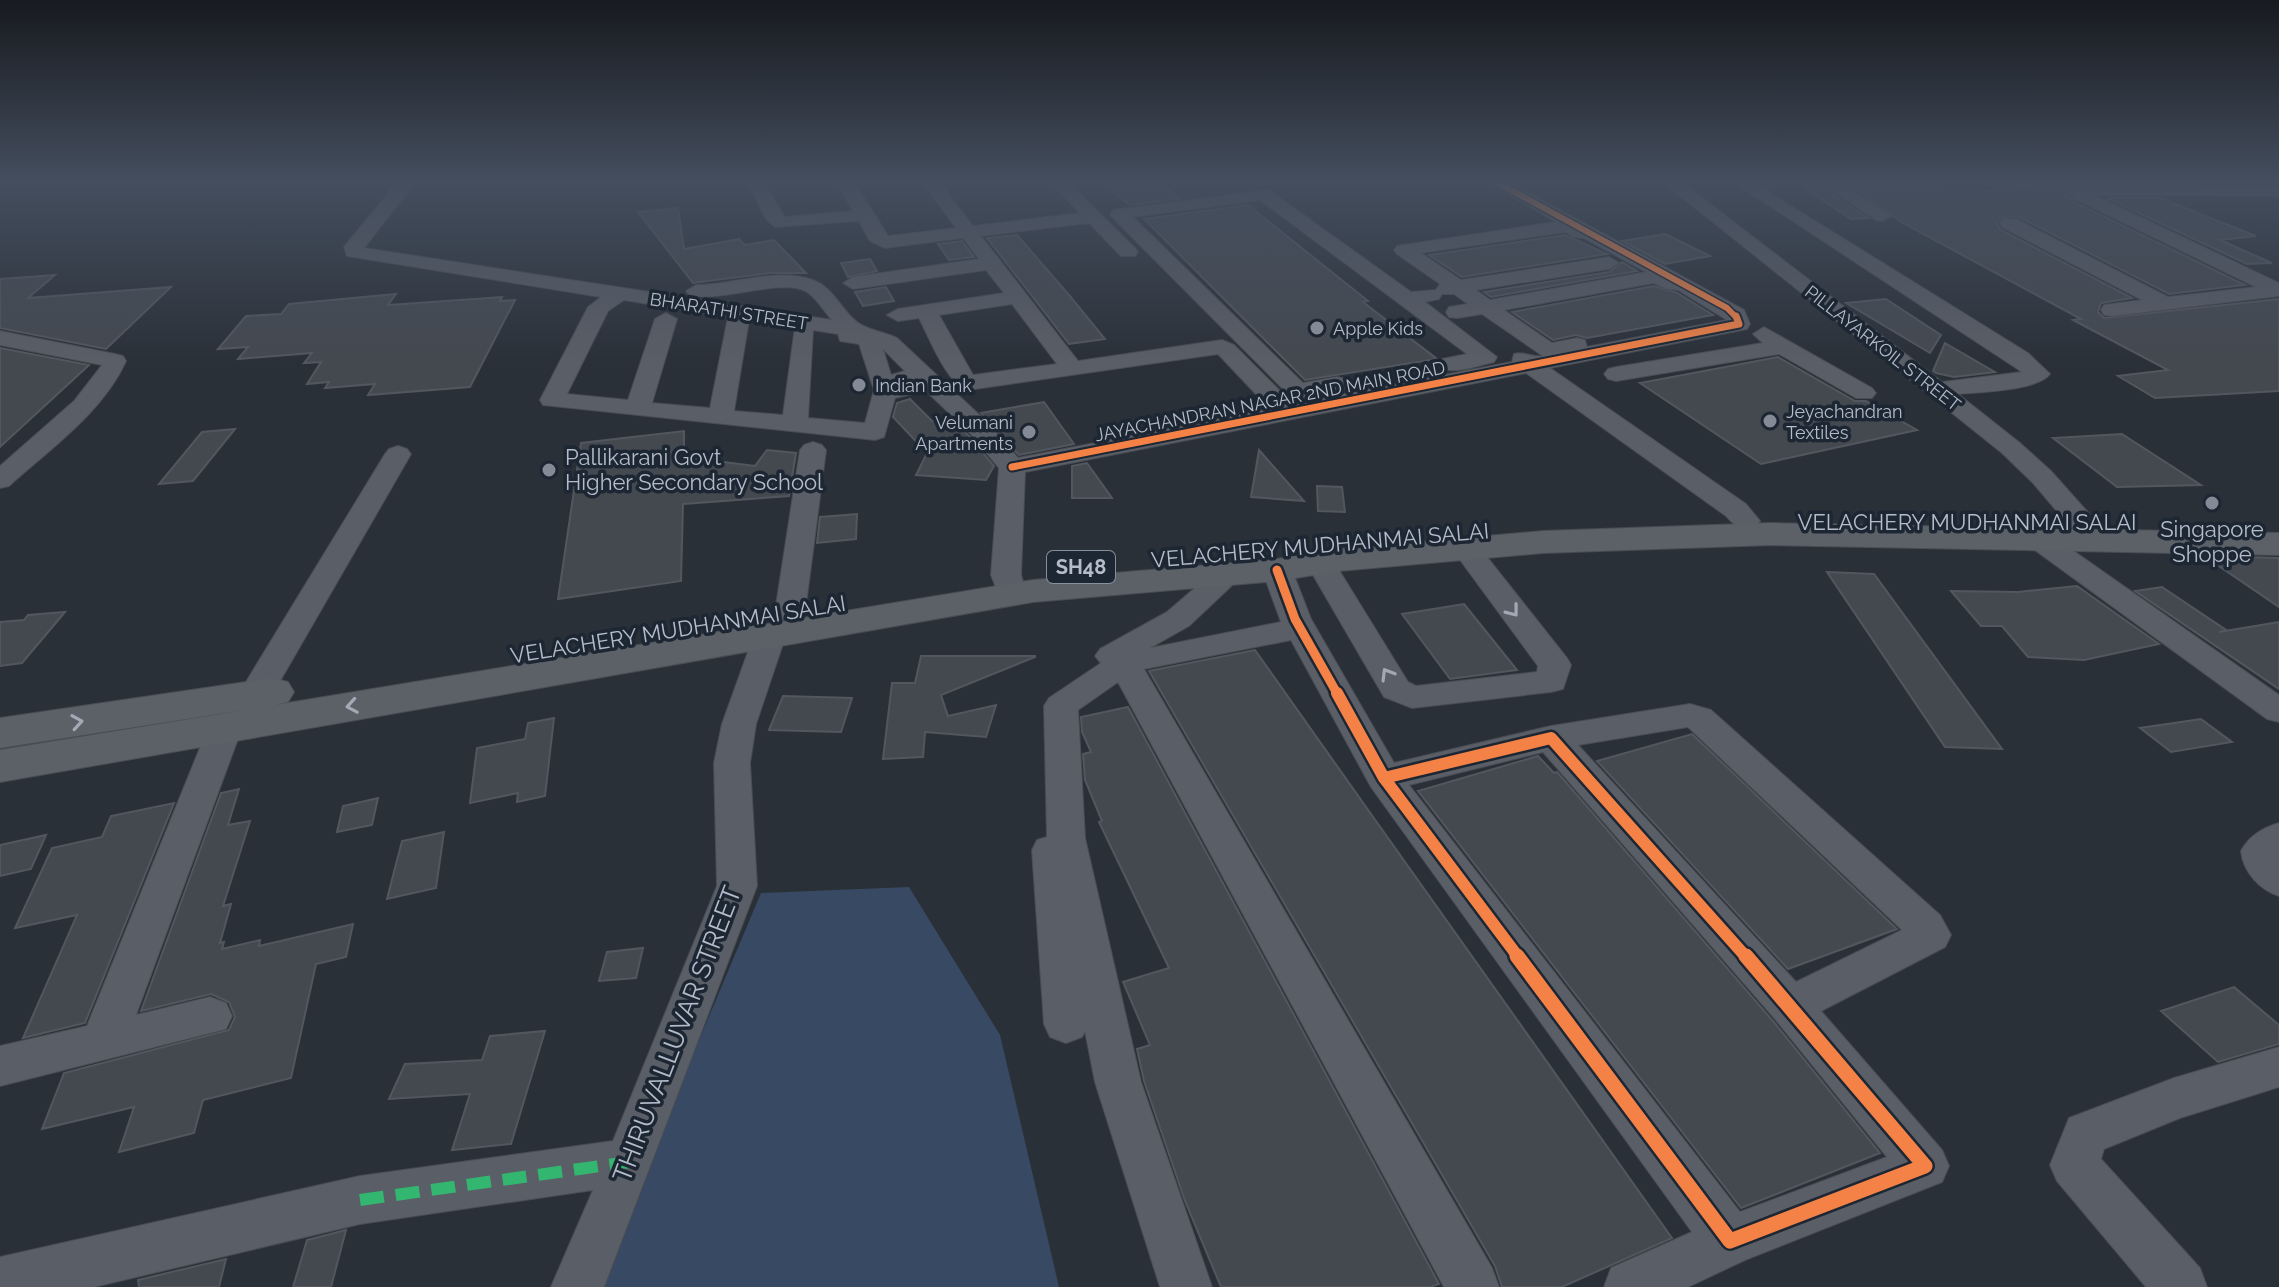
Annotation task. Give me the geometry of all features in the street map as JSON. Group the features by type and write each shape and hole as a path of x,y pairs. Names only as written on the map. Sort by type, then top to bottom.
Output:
{"main road":[{"name":"VELACHERY MUDHANMAI SALAI","path":"1009,585 1277,570 1466,549 1538,535 1746,521 2083,524 2163,532"},
{"name":"VELACHERY MUDHANMAI SALAI","path":"0,766 225,728 780,623 1009,585 1474,531 1538,535 1771,534 2038,539 2163,532"},
{"path":"2163,532 2276,540"},
{"name":"VELACHERY MUDHANMAI SALAI","path":"0,733 780,623"}],"street":[{"name":"BHARATHI STREET","path":"357,243 354,252 609,300"},
{"path":"976,243 1072,369"},
{"path":"1127,243 1188,312"},
{"path":"1148,243 1298,391 1486,357 1422,295 1356,243"},
{"path":"1334,243 1457,312 1736,510 1746,521"},
{"path":"1452,243 1404,250 1457,287 1486,307 1548,350 1724,316 1657,276 1486,307 1457,312"},
{"path":"1422,295 1628,260 1599,243"},
{"path":"1608,243 1727,308 1740,321 1864,393"},
{"name":"PILLAYARKOIL STREET","path":"1749,243 2011,448 2042,477 2083,524"},
{"path":"1838,243 2020,358 2038,374 2026,379 1936,390"},
{"path":"2048,243 2161,302"},
{"path":"2181,243 2278,290"},
{"path":"853,283 991,263"},
{"path":"1606,264 1636,280"},
{"path":"661,287 712,292 799,282 812,286 852,330"},
{"path":"2112,310 2278,290"},
{"path":"898,315 1017,297"},
{"path":"609,300 739,317 803,331 868,338 883,389 875,432 552,400 609,300"},
{"path":"926,311 968,383 1072,369 1216,340 1288,413"},
{"name":"BHARATHI STREET","path":"739,317 875,335 889,343 979,428 1012,467"},
{"path":"721,417 739,317"},
{"path":"638,408 666,319"},
{"name":"JAYACHANDRAN NAGAR 2ND MAIN ROAD","path":"1012,467 1736,327 1740,321"},
{"path":"795,424 803,331"},
{"path":"0,338 115,361 112,372 90,396 0,480"},
{"path":"1616,374 1782,347"},
{"path":"883,389 925,379"},
{"name":"THIRUVALLUVAR STREET","path":"577,1287 596,1247 737,886 732,763 739,724 780,623 813,450"},
{"path":"255,695 398,454"},
{"path":"1009,585 1012,467"},
{"path":"2038,539 2279,711"},
{"path":"1321,563 1396,689 1412,697 1551,681 1555,665 1466,549"},
{"path":"1277,570 1301,628 1384,778 1730,1241"},
{"path":"1066,1024 1039,704 1058,686 1178,619 1229,574"},
{"path":"1186,1287 1118,1082 1066,838 1061,706 1124,663 1301,628"},
{"path":"1124,663 1473,1287"},
{"path":"1384,778 1551,738 1690,715 1699,718 1925,927 1930,935 1790,1006"},
{"path":"103,1042 225,728"},
{"path":"1551,738 1790,1006 1925,1166 1730,1241 1630,1287"},
{"path":"2279,837 2260,851 2261,860 2279,881"},
{"path":"0,1066 210,1016"},
{"path":"2181,1287 2074,1165 2086,1134 2174,1099 2279,1067"},
{"path":"0,1283 360,1200 629,1162"}],"water":[{"path":"909,887 1000,1035 1059,1287 595,1287 761,893"}],"building":[{"path":"662,243 683,243 684,249 717,243 777,243 806,273 770,273 693,283"},
{"path":"964,243 974,257 949,260 938,244"},
{"path":"991,243 1024,243 1105,339 1069,344"},
{"path":"1168,243 1296,243 1368,301 1363,302 1437,359 1305,380"},
{"path":"1510,243 1583,243 1607,254 1462,277 1429,255"},
{"path":"1626,243 1684,243 1710,256 1665,264"},
{"path":"1940,243 2026,243 2132,298 2101,303 2098,312 2104,318 2279,299 2279,391 2155,398 2118,376 2168,370 2073,320 2081,319"},
{"path":"2070,243 2159,243 2245,285 2169,294"},
{"path":"2203,243 2227,243 2272,263 2247,264"},
{"path":"870,259 877,271 848,277 841,263"},
{"path":"1622,262 1637,271 1491,297 1484,292 1609,272"},
{"path":"55,275 28,298 171,287 106,349 0,328 0,279"},
{"path":"1654,286 1677,293 1713,315 1587,338 1576,335 1553,340 1512,312"},
{"path":"886,287 894,301 863,306 855,292"},
{"path":"396,294 388,305 502,297 500,301 515,300 470,387 368,395 375,384 325,388 329,382 307,384 321,362 304,363 312,353 238,359 248,347 218,349 246,316 281,314 289,304"},
{"path":"1886,299 1941,335 1930,353 1846,303"},
{"path":"1945,343 1995,372 1954,377 1936,373 1933,371"},
{"path":"0,348 89,365 0,447"},
{"path":"1778,357 1855,401 1866,401 1917,430 1761,464 1640,383"},
{"path":"910,399 932,421 950,418 968,435 994,466 986,480 916,475 927,453 893,417 897,403"},
{"name":"Velumani Apartments","path":"1044,402 1074,444 1019,455 981,413"},
{"path":"235,429 193,481 159,484 202,432"},
{"path":"684,431 684,457 755,466 767,450 796,453 789,496 683,504 681,581 558,599 581,443"},
{"path":"2122,434 2201,485 2117,487 2053,438"},
{"path":"1259,450 1304,501 1251,497"},
{"path":"1087,463 1112,498 1072,498 1072,466"},
{"path":"1317,486 1342,487 1345,512 1318,511"},
{"path":"857,514 856,539 817,543 820,517"},
{"path":"2279,558 2279,607 2210,560"},
{"path":"1827,572 1874,574 2002,749 1945,747"},
{"path":"2077,586 2159,644 2084,660 2028,657 2002,626 1981,626 1951,591 2018,592"},
{"path":"2162,587 2226,630 2219,632 2279,622 2279,689 2135,591"},
{"path":"1464,604 1517,670 1450,679 1402,614"},
{"path":"65,612 22,663 0,666 0,622 24,620 28,615"},
{"path":"1255,650 1672,1238 1562,1287 1502,1287 1495,1266 1149,671"},
{"path":"921,656 1035,657 941,695 948,716 996,705 986,737 925,732 923,757 883,759 892,683 915,683"},
{"path":"783,696 852,698 841,732 769,730"},
{"path":"1128,707 1439,1284 1430,1287 1221,1287 1185,1201 1144,1081 1137,1049 1150,1045 1123,982 1169,968 1099,822 1102,821 1085,780 1083,754 1091,752 1082,732 1081,717"},
{"path":"554,718 545,796 517,802 518,793 470,803 477,748 525,739 528,723"},
{"path":"2201,719 2232,742 2171,752 2140,728"},
{"path":"1692,734 1897,929 1788,969 1597,761"},
{"path":"1538,756 1554,773 1557,772 1773,1021 1880,1153 1741,1208 1418,791"},
{"path":"239,789 228,825 250,821 223,906 231,904 220,943 224,942 222,949 260,940 259,946 353,924 346,957 316,964 291,1078 203,1100 194,1133 119,1152 134,1107 42,1129 64,1073 229,1030 235,1017 229,1002 211,994 141,1011 221,793"},
{"path":"378,798 372,825 337,832 343,806"},
{"path":"174,803 85,1023 23,1038 77,915 15,928 52,848 102,837 111,816"},
{"path":"444,832 436,888 387,899 402,841"},
{"path":"46,835 31,869 0,876 0,845"},
{"path":"643,948 636,978 599,981 607,952"},
{"path":"2234,987 2279,1025 2279,1044 2218,1062 2161,1011"},
{"path":"545,1031 511,1144 452,1150 470,1094 389,1099 405,1064 482,1060 490,1036"},
{"path":"346,1230 331,1287 293,1287 307,1240"},
{"path":"226,1259 219,1287 139,1287 138,1280"}],"marked path":[{"path":"360,1200 629,1162"}],"cycle path":[{"path":"1012,467 1739,324 1736,315 1727,308 1608,243"},
{"path":"1277,570 1295,619 1384,778 1730,1241 1925,1166 1790,1006 1551,738 1384,778"}],"place":[{"name":"Apple Kids","path":"1317,328"},
{"name":"Indian Bank","path":"859,385"},
{"name":"Jeyachandran Textiles","path":"1770,421"},
{"name":"Velumani Apartments","path":"1029,432"},
{"name":"Pallikarani Govt Higher Secondary School","path":"549,470"},
{"name":"Singapore Shoppe","path":"2212,503"}]}
